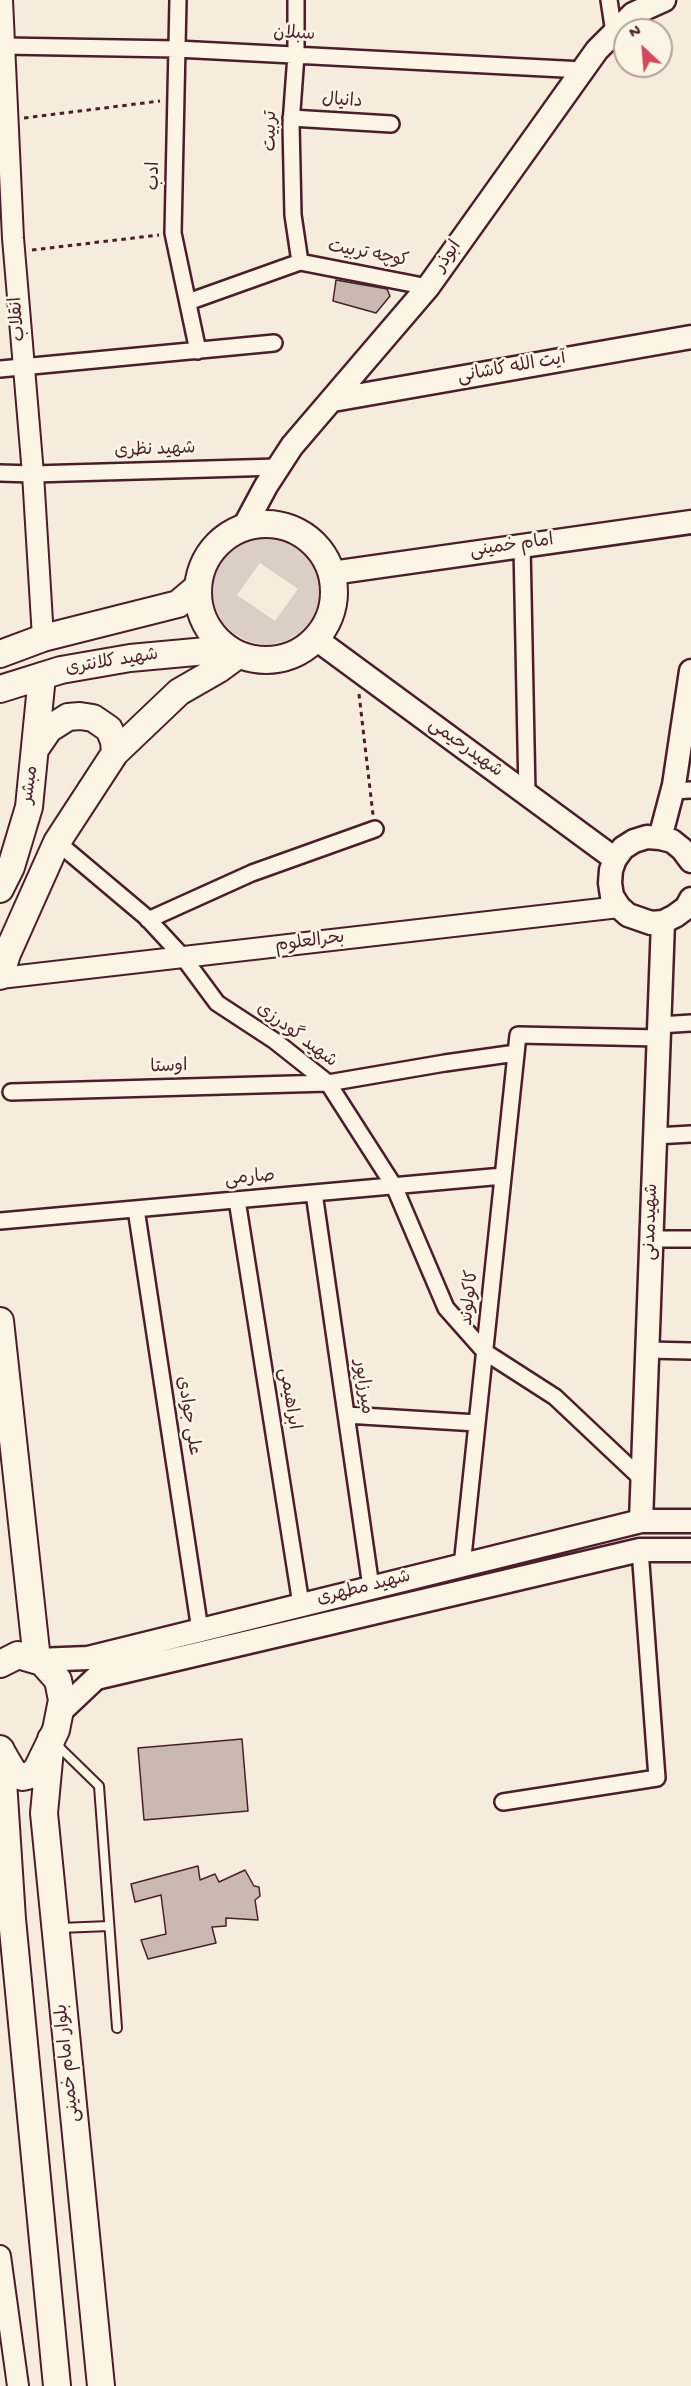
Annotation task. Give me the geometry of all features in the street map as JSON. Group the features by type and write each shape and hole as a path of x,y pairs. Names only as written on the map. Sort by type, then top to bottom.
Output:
{"main road":[{"name":"ابوذر","path":"629,18 664,0"},
{"name":"ابوذر","path":"244,527 292,446 428,287 597,50 613,34"},
{"name":"آیت الله کاشانی","path":"333,400 691,337"},
{"name":"امام خمینی","path":"332,573 691,522"},
{"path":"266,523 288,527 308,537 323,553 332,573 335,596 329,620 316,639 299,652 279,659 259,660 233,652 214,637 204,622 199,605 198,587 202,568 212,550 226,536 244,527 266,523"},
{"name":"شهید کلانتری","path":"0,654 43,638 178,604 198,587"},
{"name":"شهیدرحیمی","path":"316,639 615,859"},
{"path":"0,977 7,954 57,842 115,753 179,692 219,669 233,652"},
{"name":"شهید کلانتری","path":"0,689 61,670 130,658 233,652"},
{"name":"مبشر","path":"0,888 7,854 29,807 42,676"},
{"path":"660,838 682,791 690,681"},
{"path":"36,748 49,729 68,717 80,716 93,718 109,729 114,741 115,753"},
{"path":"691,861 682,849 672,842 647,837 623,848 610,870 612,896 619,907 639,921 663,922 686,908 691,899"},
{"name":"شهیدمدنی","path":"641,1521 663,922"},
{"path":"0,1321 37,1660"},
{"name":"شهید مطهری","path":"37,1660 88,1658 641,1521 691,1521"},
{"name":"شهید مطهری","path":"60,1712 96,1678 640,1550 691,1550"},
{"path":"0,1656 0,1664 18,1655 42,1662 58,1680 62,1700 56,1730 38,1769 31,1775 23,1777 14,1773 0,1749"},
{"name":"بلوار امام خمینی","path":"51,1739 44,1813 101,2386"},
{"path":"0,1749 12,1919 57,2386"}],"street":[{"name":"انقلاب","path":"2,0 6,231 14,252 33,474 43,638"},
{"name":"ادب","path":"178,0 173,233 198,351"},
{"name":"تربیت","path":"296,0 296,55 291,118 293,215 300,262"},
{"path":"609,0 613,26"},
{"name":"سبلان","path":"4,46 177,49 583,70"},
{"name":"دانیال","path":"291,118 391,124"},
{"path":"188,302 300,262"},
{"name":"کوچه تربیت","path":"300,262 428,287"},
{"path":"0,369 274,343"},
{"name":"شهید نظری","path":"0,472 33,474 278,467"},
{"path":"522,546 527,794"},
{"path":"148,920 252,873 375,829"},
{"name":"شهید گودرزی","path":"57,842 148,920 183,957 217,1003 275,1041 328,1083 394,1186 446,1308 484,1353 555,1397 643,1480"},
{"name":"بحرالعلوم","path":"0,977 619,907"},
{"path":"659,1031 691,1023"},
{"name":"کاکولوند","path":"462,1566 518,1035 659,1031"},
{"name":"اوستا","path":"11,1092 328,1083 516,1053"},
{"path":"655,1136 691,1134"},
{"name":"صارمی","path":"0,1221 503,1176"},
{"name":"میرزاپور","path":"314,1193 371,1587"},
{"name":"ابراهیمی","path":"237,1200 301,1605"},
{"name":"علی جوادی","path":"136,1209 200,1630"},
{"path":"651,1239 691,1239"},
{"path":"647,1350 691,1351"},
{"path":"346,1415 477,1423"},
{"path":"502,1802 657,1778 640,1550 641,1521"},
{"path":"0,2256 18,2386"}],"lane":[{"path":"51,1739 99,1786 117,2028"},
{"path":"56,1928 109,1926"}],"path":[{"path":"5,112 176,100"},
{"path":"14,252 173,233"},
{"path":"356,669 375,829"}],"shaded area":[{"path":"274,538 291,543 305,554 315,569 320,586 319,604 311,621 299,633 284,642 267,645 250,642 234,634 222,622 215,607 212,589 216,572 225,557 239,545 256,539","holes":["260,563 298,589 275,621 237,595"]}],"building":[{"path":"336,280 387,289 390,296 376,313 333,301"},
{"path":"242,1739 248,1811 144,1820 138,1748"},
{"path":"198,1866 200,1880 215,1874 219,1882 245,1870 254,1886 259,1887 260,1896 255,1900 258,1920 226,1918 226,1926 212,1927 216,1943 148,1959 141,1940 166,1934 161,1895 135,1902 131,1884"}]}
